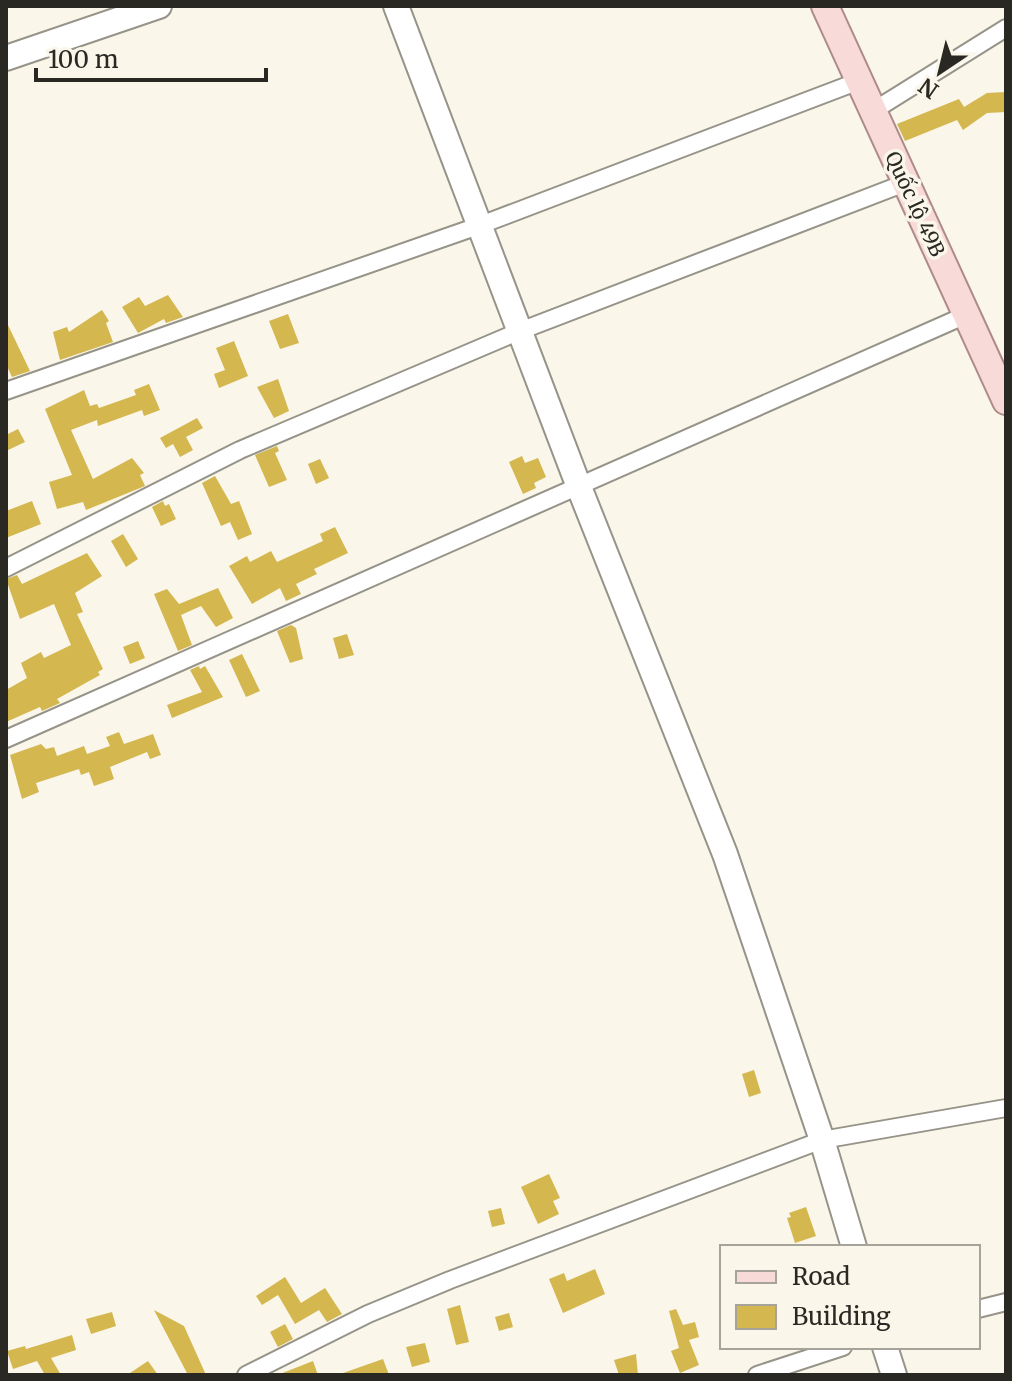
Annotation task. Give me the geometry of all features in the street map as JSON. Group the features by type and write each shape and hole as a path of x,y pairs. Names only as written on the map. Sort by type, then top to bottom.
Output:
{"main road":[{"name":"Quốc lộ 49B","path":"825,6 1006,401"}],"street":[{"path":"6,58 159,6"},
{"path":"396,6 579,487 725,854 822,1140 853,1245"},
{"path":"873,111 1006,28"},
{"path":"6,391 478,226 859,81"},
{"path":"6,568 240,450 520,331 905,183"},
{"path":"6,739 966,315"},
{"path":"246,1375 368,1314 450,1280 822,1140 1006,1108"},
{"path":"980,1308 1006,1302"},
{"path":"757,1375 837,1349"},
{"path":"886,1349 894,1375"}],"building":[{"path":"1006,92 1006,112 987,113 963,130 957,120 905,141 897,124 959,99 964,107 987,93"},
{"path":"168,295 183,317 166,323 164,319 138,333 122,307 139,297 145,306"},
{"path":"102,310 109,321 106,323 113,342 60,360 53,332 67,327 69,332"},
{"path":"288,314 299,343 280,349 269,321"},
{"path":"6,321 30,371 12,377 6,364"},
{"path":"234,341 248,376 219,388 214,374 225,370 216,348"},
{"path":"278,379 289,411 274,418 257,387"},
{"path":"149,384 160,410 144,416 142,410 98,426 97,420 71,430 93,479 132,458 144,473 140,475 145,486 86,510 83,502 57,509 49,482 72,475 45,409 84,390 90,406 97,404 99,408 136,395 134,390"},
{"path":"197,418 203,428 186,437 193,450 180,457 173,444 166,448 160,438"},
{"path":"18,429 25,442 6,451 6,435"},
{"path":"277,446 279,451 275,453 287,480 269,487 255,455"},
{"path":"522,456 525,463 538,458 546,477 534,483 536,488 523,494 509,462"},
{"path":"320,459 329,478 316,484 308,464"},
{"path":"215,476 231,504 239,501 252,534 238,540 230,522 221,526 202,483"},
{"path":"32,501 41,524 6,538 6,511"},
{"path":"163,501 165,506 169,504 176,519 161,526 152,507"},
{"path":"335,527 348,553 314,569 317,574 296,584 301,594 286,601 280,588 252,604 229,566 247,556 250,562 271,551 277,562 323,541 320,534"},
{"path":"123,534 138,559 126,567 111,541"},
{"path":"87,553 102,576 75,593 83,612 77,614 103,669 98,672 100,675 57,699 60,703 42,711 40,707 6,722 6,690 27,678 21,663 41,652 44,658 71,645 54,604 20,619 6,579 17,575 22,584"},
{"path":"218,588 233,618 216,627 201,606 181,615 192,645 178,651 154,594 167,589 179,604"},
{"path":"291,625 296,628 303,659 290,663 277,631"},
{"path":"347,634 354,655 339,659 333,638"},
{"path":"138,641 145,658 130,664 123,647"},
{"path":"242,654 260,691 246,697 229,660"},
{"path":"199,666 200,669 205,666 223,697 172,718 167,705 202,692 190,670"},
{"path":"119,732 124,744 153,734 161,755 150,759 147,752 110,767 114,779 94,786 89,772 81,775 79,769 36,783 39,792 22,799 10,755 41,744 46,749 54,747 57,756 84,746 87,754 110,746 106,737"},
{"path":"754,1070 761,1093 749,1097 742,1074"},
{"path":"549,1174 560,1198 553,1201 559,1214 538,1224 521,1187"},
{"path":"806,1207 816,1236 795,1243 787,1218 791,1217 789,1213"},
{"path":"501,1208 505,1224 492,1227 488,1211"},
{"path":"595,1269 605,1294 563,1313 549,1279 564,1273 567,1281"},
{"path":"285,1277 301,1303 325,1288 342,1314 327,1322 319,1310 295,1324 278,1295 262,1305 256,1296"},
{"path":"460,1305 469,1342 456,1345 447,1309"},
{"path":"676,1309 683,1325 695,1322 699,1337 689,1340 699,1365 680,1373 671,1351 679,1348 669,1311"},
{"path":"154,1310 184,1326 206,1375 188,1375"},
{"path":"112,1312 116,1326 91,1334 86,1319"},
{"path":"509,1313 513,1327 499,1331 495,1317"},
{"path":"285,1324 293,1339 278,1347 270,1332"},
{"path":"72,1335 76,1350 51,1358 61,1375 45,1375 37,1361 13,1369 7,1351 25,1346 26,1349"},
{"path":"425,1343 430,1362 412,1367 406,1347"},
{"path":"636,1354 638,1375 619,1375 614,1360"},
{"path":"383,1359 389,1375 343,1375 343,1373"},
{"path":"148,1361 158,1375 127,1375"},
{"path":"313,1361 318,1375 280,1375 280,1374"}]}
